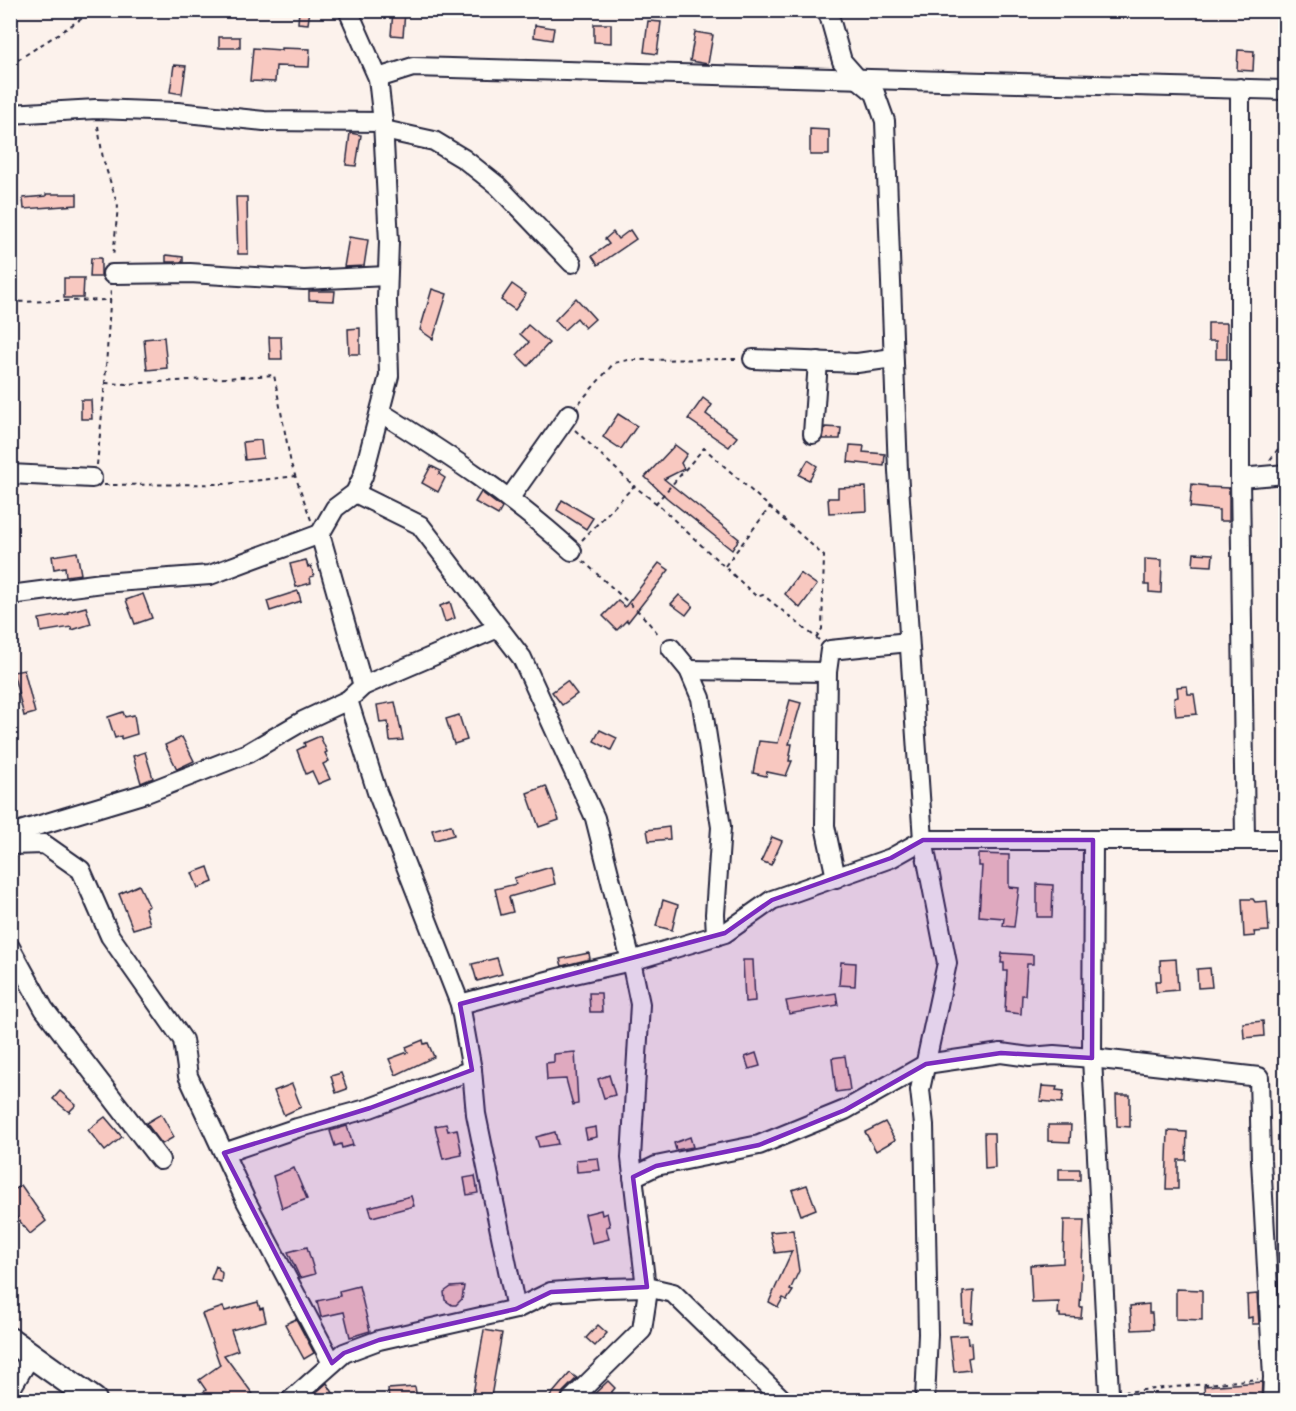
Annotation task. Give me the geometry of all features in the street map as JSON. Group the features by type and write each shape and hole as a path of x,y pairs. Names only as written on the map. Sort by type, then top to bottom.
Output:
{"main road":[{"path":"10,1340 22,1361 94,1401"}],"street":[{"path":"10,595 102,583 210,575 320,534 335,508 355,493 363,476 389,376 387,276 389,242 378,78 348,10"},
{"path":"824,10 829,15 842,61 875,93 885,121 898,471 923,840 947,963 920,1089 924,1125 927,1311 925,1401"},
{"path":"378,78 412,67 1286,90"},
{"path":"1240,88 1240,478 1245,840"},
{"path":"10,114 96,110 177,112 264,121 383,126 434,141 464,159 498,186 572,263"},
{"path":"112,274 190,273 304,280 387,276"},
{"path":"753,359 857,363 894,358"},
{"path":"813,434 818,361"},
{"path":"380,412 461,462 544,526 572,551"},
{"path":"509,499 567,417"},
{"path":"10,474 92,478"},
{"path":"1240,478 1286,474"},
{"path":"355,493 420,525 522,658 595,818 631,961 640,1004 631,1158 647,1297 642,1330 571,1401"},
{"path":"320,534 363,686"},
{"path":"10,834 146,793 248,753 303,721 348,700 363,686 498,628"},
{"path":"836,878 825,826 827,672 830,650 909,642"},
{"path":"671,648 689,670 701,698 721,827 715,914 716,936"},
{"path":"689,670 827,672"},
{"path":"348,700 377,792 460,1004 476,1114 516,1309"},
{"path":"460,1004 631,961 726,933 772,900 891,858 923,840 1286,840"},
{"path":"1093,840 1092,1058 1109,1393"},
{"path":"10,845 44,844 81,870 110,936 183,1040 188,1076 246,1201 332,1363"},
{"path":"10,947 45,1009 160,1160"},
{"path":"633,1177 656,1166 759,1145 845,1110 926,1064 1001,1053 1029,1057 1054,1055 1259,1077 1261,1160 1273,1377 1272,1401"},
{"path":"224,1153 297,1128 370,1108 471,1070"},
{"path":"291,1401 344,1353 379,1340 516,1309 551,1292 647,1287 673,1293 783,1401"},
{"path":"10,1390 22,1361"}],"path":[{"path":"10,65 95,10"},
{"path":"96,110 103,159 118,206 105,383 96,472 92,478 103,485 225,484 296,476"},
{"path":"10,302 110,300"},
{"path":"656,504 704,448 824,556 822,629 816,638 763,595 757,597 634,486 567,417 614,363 628,360 753,359"},
{"path":"105,383 126,384 274,375 291,464 312,525 320,534"},
{"path":"572,551 634,486"},
{"path":"724,566 770,507"},
{"path":"596,574 641,614 671,648"},
{"path":"1109,1393 1273,1377"},
{"path":"1130,1391 1130,1401"}],"highlighted area":[{"path":"923,840 1093,840 1092,1058 1001,1053 926,1064 845,1110 759,1145 656,1166 633,1177 647,1287 551,1292 516,1309 379,1340 344,1353 332,1363 224,1153 370,1108 472,1070 460,1004 725,933 772,900 891,858"}],"building":[{"path":"299,10 310,10 308,24 298,23"},
{"path":"393,11 405,12 403,36 391,35"},
{"path":"648,21 661,22 657,54 644,52"},
{"path":"594,24 611,24 611,43 594,42"},
{"path":"535,25 554,28 552,40 534,37"},
{"path":"695,32 713,35 708,64 690,61"},
{"path":"219,37 240,37 240,48 219,48"},
{"path":"253,48 310,49 309,67 276,66 275,82 250,81"},
{"path":"1238,50 1254,51 1253,71 1237,70"},
{"path":"174,65 186,66 182,94 170,92"},
{"path":"810,129 829,130 829,155 810,155"},
{"path":"350,133 361,135 356,166 346,165"},
{"path":"46,194 77,194 77,205 24,209 23,198 46,196"},
{"path":"236,197 247,197 248,254 238,254"},
{"path":"630,230 636,239 598,265 592,256 609,244 605,239 613,232 618,239"},
{"path":"349,237 368,240 364,266 344,267"},
{"path":"166,255 183,257 183,262 166,262"},
{"path":"91,258 101,258 101,277 90,277"},
{"path":"64,278 84,278 83,298 64,298"},
{"path":"512,284 526,294 515,310 501,300"},
{"path":"432,289 447,294 433,339 420,330"},
{"path":"309,291 335,291 334,301 309,300"},
{"path":"576,298 595,319 585,328 577,318 564,330 555,320"},
{"path":"1208,323 1227,323 1227,359 1216,359 1216,341 1208,341"},
{"path":"528,325 549,343 528,366 517,355 529,342 520,334"},
{"path":"360,328 360,354 349,354 348,329"},
{"path":"164,337 167,368 147,370 144,339"},
{"path":"269,337 281,337 282,359 270,359"},
{"path":"703,398 712,405 706,414 737,437 729,447 688,419"},
{"path":"81,400 91,400 92,419 81,419"},
{"path":"618,414 637,426 621,449 603,437"},
{"path":"825,427 841,428 840,439 823,439"},
{"path":"261,440 263,458 245,460 243,442"},
{"path":"675,445 687,454 681,463 684,469 664,479 739,539 732,550 667,498 645,477"},
{"path":"850,445 864,446 863,452 885,454 884,466 848,462"},
{"path":"808,460 817,466 809,480 799,475"},
{"path":"431,466 441,471 439,474 445,478 438,492 422,483"},
{"path":"1192,484 1229,488 1229,521 1219,521 1219,510 1190,507"},
{"path":"866,487 867,511 829,513 828,498 838,498 838,488"},
{"path":"481,492 502,508 498,515 475,502"},
{"path":"562,500 593,518 586,529 557,510"},
{"path":"77,552 81,574 66,576 65,567 54,569 52,556"},
{"path":"1194,553 1213,554 1212,566 1193,565"},
{"path":"1145,559 1162,560 1161,593 1149,592 1149,585 1145,585"},
{"path":"306,560 314,576 310,577 311,583 296,587 290,564"},
{"path":"659,563 669,570 628,622 627,620 617,630 603,616 618,601 625,607"},
{"path":"800,573 817,585 800,608 785,594"},
{"path":"298,591 301,601 270,611 267,601"},
{"path":"143,594 152,618 135,624 126,600"},
{"path":"679,595 693,606 686,615 671,604"},
{"path":"450,602 455,618 445,622 440,606"},
{"path":"86,607 91,624 72,630 71,627 41,632 39,619 68,614 67,612"},
{"path":"24,670 35,713 24,716 13,672"},
{"path":"567,681 577,694 562,705 552,692"},
{"path":"1187,686 1188,694 1194,694 1197,714 1176,716 1174,698 1178,697 1177,687"},
{"path":"790,700 801,703 789,744 792,744 789,761 792,761 786,776 767,772 766,776 753,773 759,741 778,743"},
{"path":"395,702 403,740 390,741 388,722 380,723 377,705"},
{"path":"123,712 125,717 134,715 137,734 121,739 121,736 115,738 108,717"},
{"path":"459,715 467,740 454,744 446,719"},
{"path":"600,730 617,738 611,750 594,741"},
{"path":"320,736 329,761 323,764 330,779 318,784 312,771 306,774 297,750 305,746 304,743"},
{"path":"182,737 194,761 177,769 165,745"},
{"path":"145,752 153,778 141,783 133,756"},
{"path":"546,786 559,820 539,827 527,793"},
{"path":"451,825 454,835 435,840 432,830"},
{"path":"669,827 670,839 649,841 647,830"},
{"path":"772,837 782,841 771,865 761,861"},
{"path":"978,854 1009,855 1009,887 1019,888 1014,927 1003,926 1004,918 979,916 982,866 978,866"},
{"path":"208,867 213,882 198,888 192,873"},
{"path":"551,867 555,884 509,897 513,912 501,915 495,889 516,884 514,878"},
{"path":"1037,884 1053,885 1052,917 1037,917"},
{"path":"139,885 149,906 145,908 150,924 133,929 119,894"},
{"path":"1242,899 1253,899 1255,902 1267,901 1269,931 1254,932 1255,936 1244,937"},
{"path":"663,900 678,905 672,930 656,926"},
{"path":"589,953 590,959 562,966 560,959"},
{"path":"1002,953 1033,955 1033,964 1027,964 1021,1014 1005,1012 1007,971 1004,971 1004,963 1001,963"},
{"path":"497,958 502,974 477,981 472,964"},
{"path":"1176,959 1178,990 1156,992 1155,981 1161,981 1160,960"},
{"path":"743,960 753,960 755,1001 745,1002"},
{"path":"841,962 856,963 855,986 839,985"},
{"path":"1210,968 1212,987 1198,988 1197,969"},
{"path":"589,993 601,993 602,1012 590,1012"},
{"path":"836,993 838,1005 789,1014 786,1001"},
{"path":"1263,1021 1264,1036 1244,1038 1243,1023"},
{"path":"423,1040 424,1044 428,1043 434,1057 396,1075 389,1059 408,1052 406,1047"},
{"path":"575,1052 578,1104 573,1105 566,1079 547,1080 546,1063 554,1062 554,1054"},
{"path":"756,1053 760,1066 749,1069 745,1057"},
{"path":"845,1056 850,1090 836,1092 832,1058"},
{"path":"341,1073 347,1089 336,1093 331,1076"},
{"path":"609,1075 615,1095 604,1098 598,1079"},
{"path":"292,1084 301,1107 284,1115 274,1091"},
{"path":"1042,1086 1057,1087 1056,1090 1064,1091 1062,1103 1040,1101"},
{"path":"60,1091 76,1105 69,1112 53,1099"},
{"path":"1116,1095 1130,1095 1130,1127 1117,1126"},
{"path":"161,1114 174,1137 162,1144 146,1123"},
{"path":"105,1117 122,1137 105,1151 88,1130"},
{"path":"885,1122 895,1140 876,1151 865,1132"},
{"path":"446,1124 448,1131 457,1129 462,1155 443,1159 435,1126"},
{"path":"1048,1125 1071,1125 1070,1142 1048,1141"},
{"path":"347,1126 353,1145 342,1148 341,1144 335,1146 330,1131"},
{"path":"596,1127 597,1137 587,1139 585,1129"},
{"path":"1168,1131 1187,1132 1186,1160 1178,1160 1178,1189 1166,1189"},
{"path":"555,1132 558,1144 539,1147 536,1137"},
{"path":"984,1133 994,1133 995,1168 985,1169"},
{"path":"690,1137 693,1147 676,1150 674,1143"},
{"path":"598,1158 600,1170 577,1172 576,1160"},
{"path":"294,1168 307,1199 282,1208 273,1176"},
{"path":"1059,1169 1080,1169 1080,1180 1059,1180"},
{"path":"475,1176 478,1193 467,1195 464,1178"},
{"path":"21,1185 46,1221 30,1234 10,1209 10,1193"},
{"path":"807,1185 816,1209 801,1215 792,1190"},
{"path":"411,1196 414,1206 372,1217 369,1207"},
{"path":"601,1210 602,1215 607,1213 610,1226 606,1227 609,1239 592,1243 585,1214"},
{"path":"1064,1220 1084,1220 1081,1318 1060,1317 1059,1302 1032,1303 1030,1265 1063,1263"},
{"path":"793,1230 799,1271 790,1290 793,1291 787,1300 783,1298 778,1307 769,1302 792,1251 775,1253 770,1232"},
{"path":"307,1247 315,1274 300,1278 288,1252"},
{"path":"216,1266 222,1273 221,1282 211,1279"},
{"path":"359,1286 370,1331 350,1337 344,1312 321,1317 317,1301 340,1296 339,1291"},
{"path":"464,1286 462,1299 456,1305 445,1300 444,1292 451,1287"},
{"path":"1176,1289 1202,1290 1202,1320 1176,1319"},
{"path":"974,1291 972,1323 964,1322 963,1292"},
{"path":"1257,1294 1259,1324 1252,1324 1252,1317 1248,1318 1247,1295"},
{"path":"258,1302 260,1309 263,1308 266,1321 231,1330 238,1350 224,1355 258,1401 192,1401 206,1390 199,1380 220,1365 202,1314 223,1307 225,1311"},
{"path":"1149,1304 1153,1329 1132,1330 1130,1306"},
{"path":"296,1319 314,1353 304,1359 285,1324"},
{"path":"598,1325 607,1333 595,1346 586,1338"},
{"path":"484,1330 502,1333 491,1397 473,1394"},
{"path":"967,1335 968,1344 971,1343 972,1357 968,1358 970,1370 954,1372 950,1336"},
{"path":"570,1373 577,1378 563,1392 560,1401 546,1401"},
{"path":"608,1381 615,1388 604,1401 587,1401"},
{"path":"1262,1382 1261,1401 1205,1401 1204,1386"},
{"path":"327,1383 338,1401 313,1401 311,1397"},
{"path":"415,1387 417,1398 389,1401 388,1389"}]}
